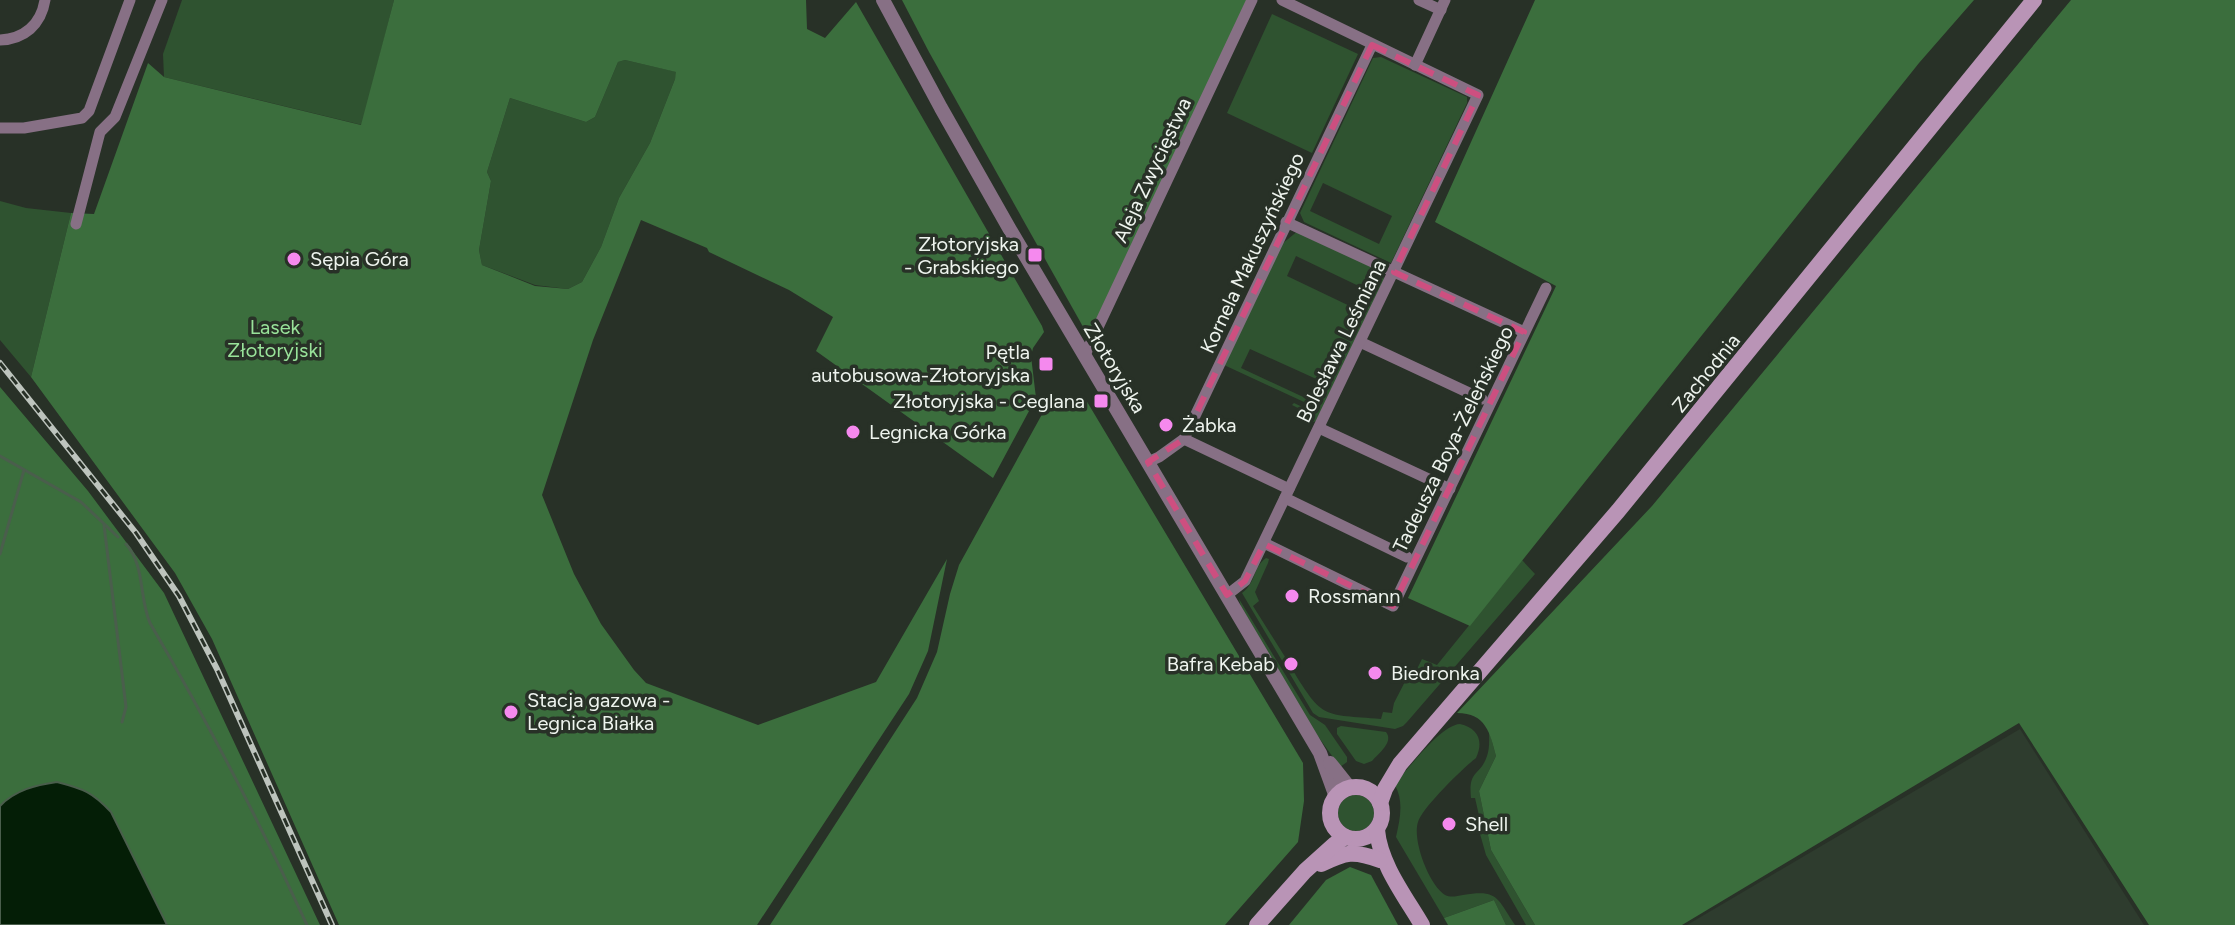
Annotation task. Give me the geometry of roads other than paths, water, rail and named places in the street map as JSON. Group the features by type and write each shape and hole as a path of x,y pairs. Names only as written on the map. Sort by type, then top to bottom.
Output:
{"main road":[{"name":"Zachodnia","path":"1380,803 1400,764 1618,511 2034,0"},
{"name":"Zachodnia","path":"1351,791 1373,785 1400,764"},
{"path":"1257,925 1305,871 1335,844 1352,838 1367,838 1377,830 1382,818 1380,803 1374,794 1351,791 1330,810 1331,823 1326,839 1305,871"},
{"path":"1331,823 1338,833 1371,848 1422,925"},
{"path":"1377,830 1385,866"},
{"path":"1305,871 1349,852 1360,853 1385,866"}],"street":[{"path":"0,40 14,39 32,28 45,0"},
{"path":"0,128 24,128 82,118 89,111 130,0"},
{"path":"76,224 100,132 115,117 162,0"},
{"name":"Złotoryjska","path":"883,0 941,108 1320,753 1333,784 1351,791"},
{"name":"Aleja Zwycięstwa","path":"1085,355 1252,0"},
{"path":"1282,0 1415,65 1443,5 1419,0"},
{"name":"Kornela Makuszyńskiego","path":"1184,439 1372,45"},
{"name":"Bolesława Leśmiana","path":"1227,595 1245,581 1478,95 1415,65"},
{"path":"1286,222 1524,332"},
{"name":"Tadeusza Boya-Żeleńskiego","path":"1264,543 1393,606 1546,288"},
{"path":"1360,342 1482,399"},
{"path":"1319,428 1450,489"},
{"path":"1148,462 1184,439 1407,557"}],"waterway":[{"path":"0,456 81,502 118,537"},
{"path":"0,554 24,470"},
{"path":"104,525 126,707 122,722"},
{"path":"126,544 136,562 150,623 232,772 307,925"}],"railway":[{"path":"0,363 136,533 179,596 217,669 332,925"}],"place":[{"name":"Złotoryjska - Grabskiego","path":"1035,255"},
{"name":"Sępia Góra","path":"294,259"},
{"name":"Pętla autobusowa-Złotoryjska","path":"1046,364"},
{"name":"Złotoryjska - Ceglana","path":"1101,401"},
{"name":"Żabka","path":"1166,425"},
{"name":"Legnicka Górka","path":"853,432"},
{"name":"Rossmann","path":"1292,596"},
{"name":"Bafra Kebab","path":"1291,664"},
{"name":"Biedronka","path":"1375,673"},
{"name":"Stacja gazowa - Legnica Białka","path":"511,712"},
{"name":"Shell","path":"1449,824"}],"park label":[{"name":"Lasek Złotoryjski","path":"275,338"}]}
